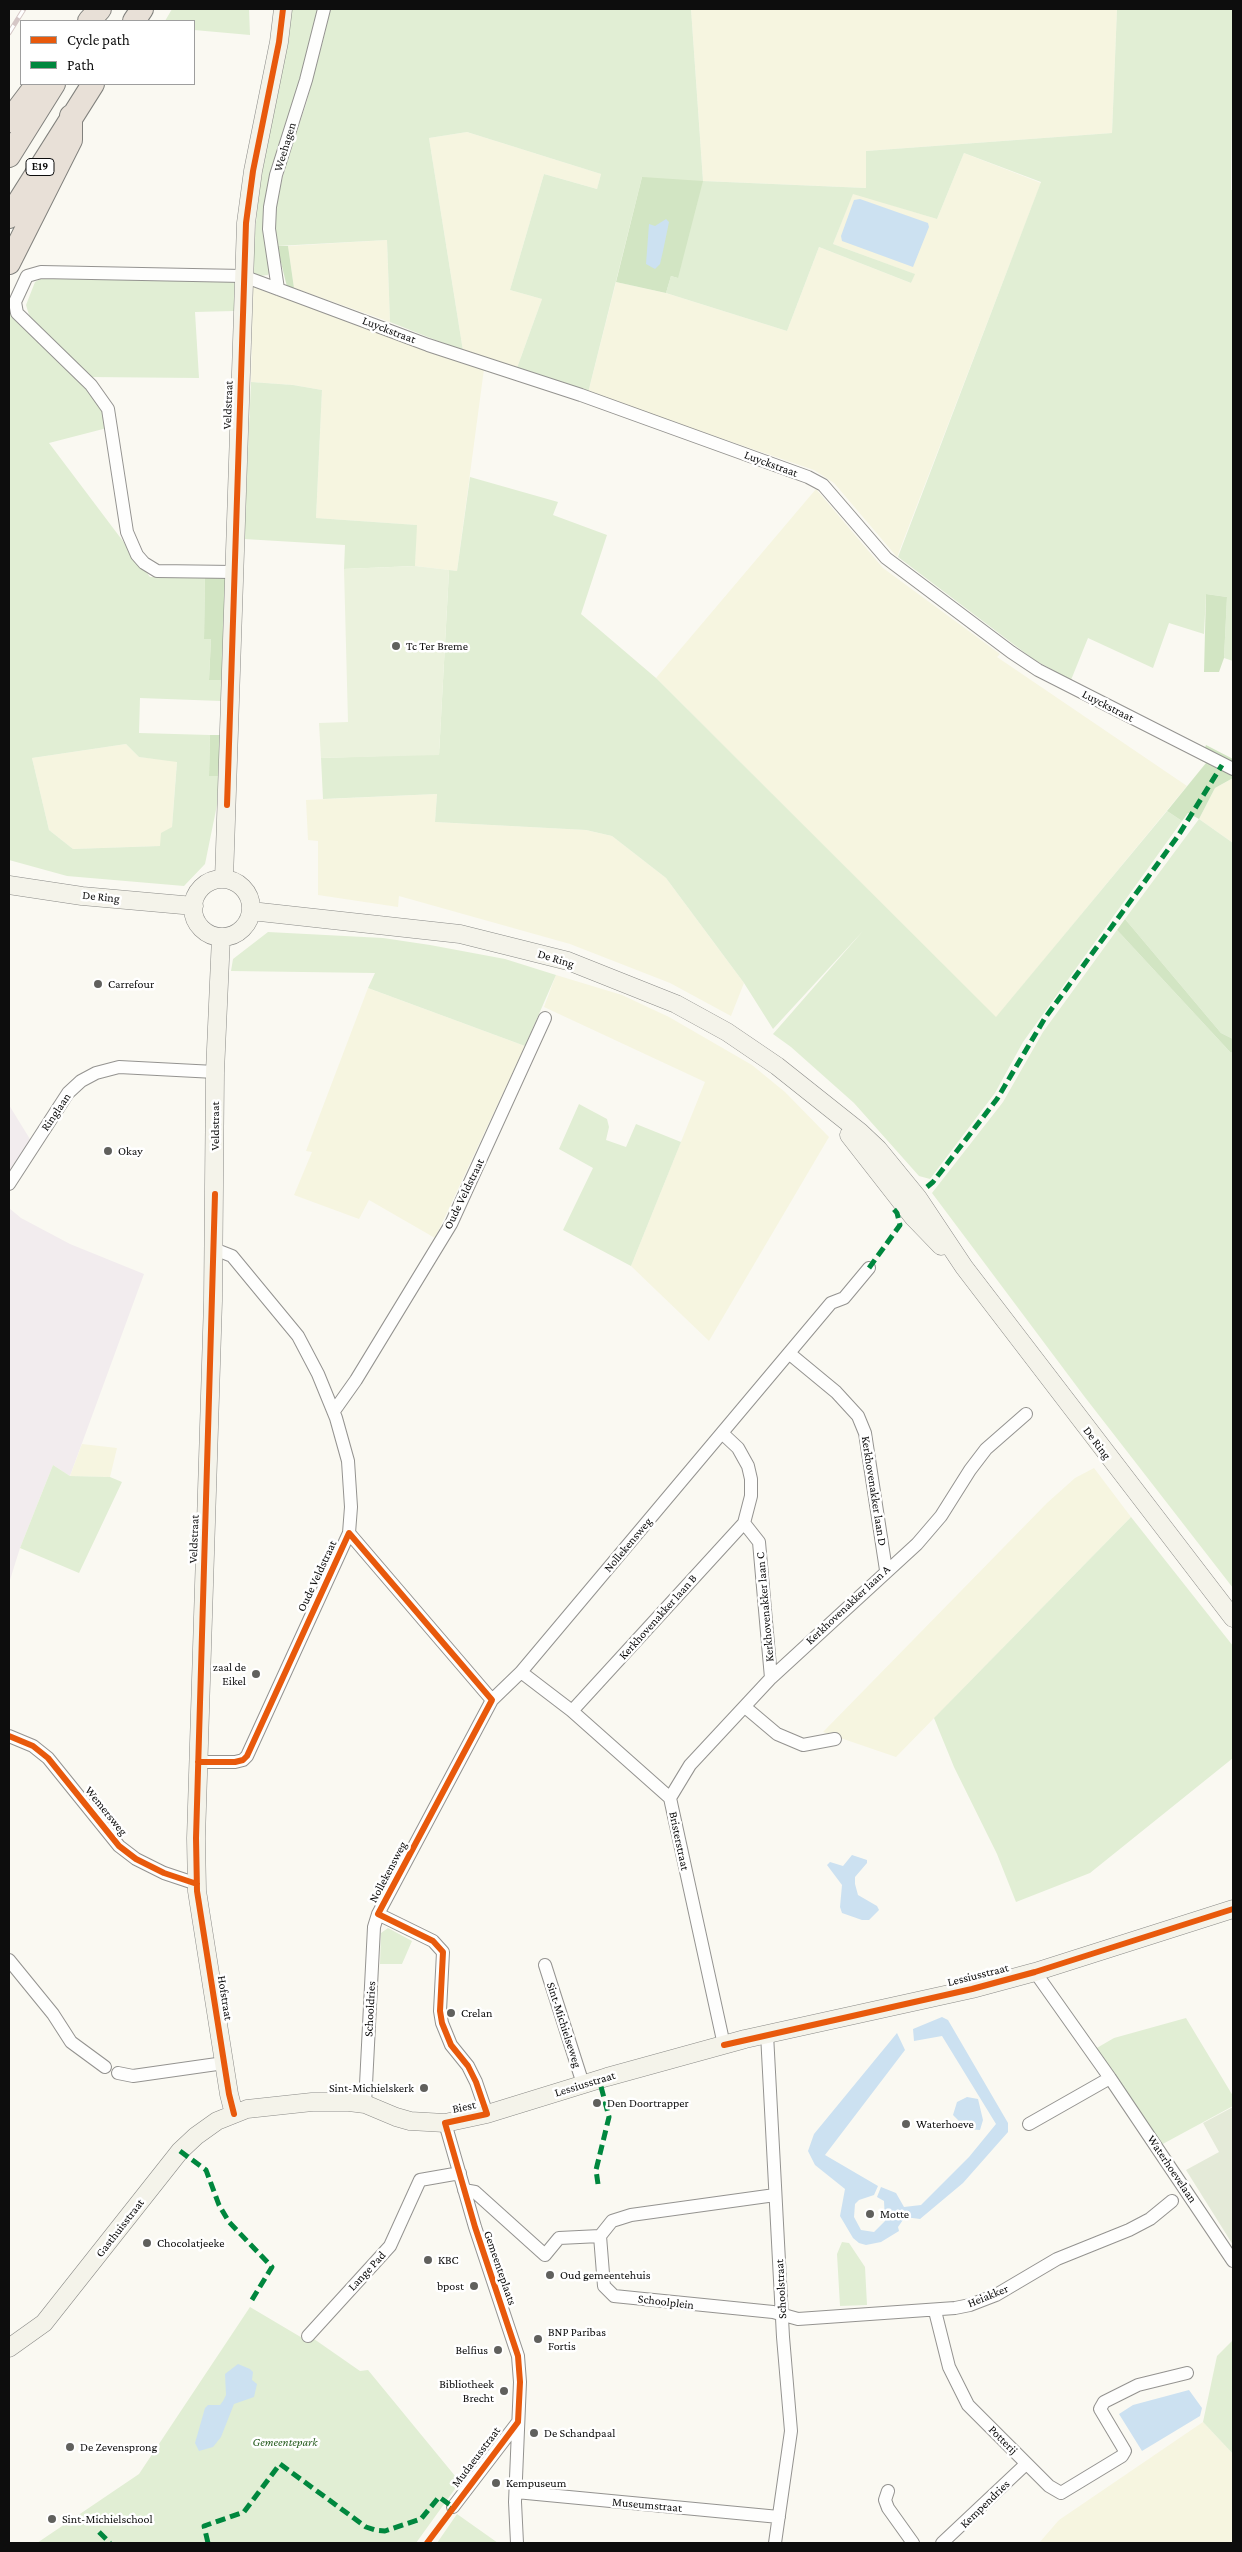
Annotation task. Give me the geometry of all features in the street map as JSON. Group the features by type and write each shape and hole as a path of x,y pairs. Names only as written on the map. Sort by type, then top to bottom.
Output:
{"highway":[{"path":"92,20 100,9"},
{"path":"135,20 142,9"},
{"path":"9,121 36,85"},
{"name":"E19","path":"9,156 53,85"},
{"name":"E19","path":"9,217 92,85"},
{"path":"9,263 71,140 71,116"}],"main road":[{"name":"Veldstraat","path":"224,880 243,276 253,171 279,42 282,9"},
{"path":"224,880 240,886 246,892 252,911 245,926 239,932 221,937 205,931 199,925 194,906 199,891 206,885 224,880"},
{"name":"De Ring","path":"9,885 82,896 194,906"},
{"name":"De Ring","path":"252,911 460,934 568,961 676,1004 728,1032 777,1066 860,1132 878,1149 918,1198 964,1267 1233,1618"},
{"name":"Veldstraat","path":"197,1884 198,1762 214,1249 215,1072 221,937"},
{"name":"Hofstraat","path":"197,1884 224,2063 234,2114"},
{"name":"Lessiusstraat","path":"488,2114 583,2084 767,2034 972,1989 1035,1972 1233,1909"},
{"name":"Biest","path":"234,2114 248,2109 312,2102 365,2104 396,2118 424,2123 445,2123 488,2114"},
{"name":"Gasthuisstraat","path":"9,2348 44,2323 180,2152 196,2136 217,2121 234,2114"}],"street":[{"name":"Weehagen","path":"278,289 269,229 270,207 276,175 306,80 324,9"},
{"path":"234,572 157,570 144,563 127,532 108,409 105,402 92,385 17,314 16,302 27,276 41,272 243,276"},
{"name":"Luyckstraat","path":"243,276 428,345 581,395 823,485 886,558 1011,652 1038,670 1233,769"},
{"name":"Oude Veldstraat","path":"334,1412 356,1380 451,1224 545,1018"},
{"name":"Ringlaan","path":"9,1184 68,1093 81,1081 96,1073 119,1067 215,1072"},
{"name":"Oude Veldstraat","path":"198,1762 235,1762 243,1760 247,1756 349,1533 351,1507 348,1462 334,1412 318,1374 298,1336 232,1256 214,1249"},
{"name":"Nollekensweg","path":"488,2114 468,2066 451,2045 442,2023 440,2011 443,1952 432,1942 378,1914 492,1700 521,1672 832,1304 844,1298 869,1268"},
{"name":"Kerkhovenakker laan D","path":"790,1354 836,1392 858,1416 865,1433 886,1570"},
{"name":"Kerkhovenakker laan A","path":"670,1798 690,1766 771,1678 886,1570 917,1544 941,1516 970,1470 986,1450 1026,1414"},
{"path":"722,1433 738,1448 748,1466 752,1496 744,1523"},
{"name":"Kerkhovenakker laan C","path":"744,1523 759,1542 771,1678"},
{"name":"Kerkhovenakker laan B","path":"572,1711 744,1523"},
{"name":"Oude Veldstraat","path":"349,1533 492,1700"},
{"name":"Bristerstraat","path":"521,1672 572,1711 670,1798 724,2046"},
{"path":"745,1707 777,1734 803,1745 834,1739"},
{"name":"Wemersweg","path":"9,1736 33,1746 48,1758 119,1846 136,1859 164,1873 197,1884"},
{"name":"Schooldries","path":"365,2104 374,1927 378,1914"},
{"path":"9,1960 53,2014 71,2042 105,2067"},
{"name":"Sint-Michielseweg","path":"545,1965 583,2084"},
{"name":"Waterhoevelaan","path":"1035,1972 1110,2078 1233,2261"},
{"name":"Schoolstraat","path":"767,2034 775,2195 791,2431 776,2543"},
{"path":"118,2074 133,2076 224,2063"},
{"path":"1029,2124 1110,2078"},
{"name":"Gemeenteplaats","path":"445,2123 464,2190 518,2356 520,2382 516,2543"},
{"name":"Lange Pad","path":"308,2336 390,2246 420,2180 460,2173"},
{"name":"Gemeenteplaats","path":"464,2190 475,2192 545,2255 559,2238 600,2236"},
{"path":"600,2236 612,2221 620,2217 775,2195"},
{"name":"Heiakker","path":"783,2315 798,2319 934,2310 970,2305 996,2295 1057,2259 1129,2230 1150,2219 1172,2201"},
{"name":"Schoolplein","path":"600,2236 604,2286 607,2292 614,2296 764,2311 783,2315"},
{"name":"Potterij","path":"934,2310 945,2355 962,2396 974,2413 1026,2464 1061,2493 1122,2456 1125,2451 1100,2410 1104,2402 1138,2385 1187,2373"},
{"name":"Mudaeusstraat","path":"453,2507 518,2422"},
{"name":"Kempendries","path":"942,2543 1026,2464"},
{"path":"888,2491 885,2500 888,2508 913,2543"},
{"name":"Museumstraat","path":"516,2492 779,2517"}],"shaded area":[{"path":"9,1105 33,1144 9,1182"},
{"path":"9,1208 21,1218 70,1244 144,1274 70,1476 53,1465 20,1548 9,1583"}],"green space":[{"path":"172,9 249,9 250,35 195,30 195,20 166,20"},
{"path":"291,9 317,9 307,57 265,203 263,218 270,271 268,275 260,276 252,272 259,191"},
{"path":"329,9 691,9 703,181 866,188 866,151 1112,133 1117,9 1233,9 1231,190 1233,190 1233,661 1224,658 1227,597 1206,594 1204,634 1169,623 1153,668 1088,638 1071,680 1033,659 898,557 1041,182 964,153 937,219 853,194 833,244 915,274 911,283 819,247 787,331 666,293 671,276 678,278 642,177 588,393 517,368 542,299 510,290 544,174 597,189 601,174 467,132 429,138 463,351 390,322 387,240 277,246 274,226 275,209 286,164 306,104 325,33"},
{"path":"691,9 1117,9 1112,133 866,151 867,188 703,181"},
{"path":"467,132 601,174 597,189 544,174 510,290 542,299 517,368 463,351 429,138"},
{"path":"964,153 1041,183 897,557 834,483 814,470 588,393 616,282 666,293 787,331 819,247 911,283 914,274 833,244 853,193 937,219"},
{"path":"642,177 703,181 678,278 671,276 666,293 616,282"},
{"path":"387,240 390,322 294,288 288,246"},
{"path":"277,246 288,246 294,288 287,287"},
{"path":"42,278 235,280 234,311 195,312 199,378 89,377 29,315 26,305 35,282"},
{"path":"253,287 484,369 457,571 415,566 416,525 316,518 322,390 293,385 251,382"},
{"path":"9,310 86,386 105,414 107,428 49,443 150,577 205,576 204,639 211,639 209,679 222,680 221,701 140,698 139,733 210,735 209,776 219,776 217,805 205,864 184,886 67,876 9,860","holes":["126,744 139,757 177,762 172,827 161,833 160,846 73,849 49,830 32,758"]},
{"path":"251,382 293,385 322,390 316,518 417,525 415,566 344,569 345,545 244,539"},
{"path":"470,477 558,502 553,515 607,535 581,614 656,678 996,1017 1167,811 1182,821 1023,1042 995,1093 930,1179 919,1176 854,1103 791,1047 773,1034 863,931 773,1029 744,983 666,878 612,836 586,830 435,822 437,794 323,799 321,758 439,754 449,570 457,571"},
{"path":"816,489 883,568 1000,654 997,657 1187,786 996,1018 656,678"},
{"name":"Tc Ter Breme","path":"415,566 449,570 439,755 321,758 319,723 348,722 344,569"},
{"path":"205,576 226,577 222,680 209,680 211,639 204,639"},
{"path":"1206,594 1227,597 1224,658 1219,672 1204,672"},
{"path":"210,735 220,735 219,776 209,776"},
{"path":"126,744 139,757 177,761 172,827 160,846 73,849 49,830 32,758"},
{"path":"1206,745 1233,759 1233,778 1215,788 1199,819 1188,813 1182,821 1167,811 1206,763 1200,760"},
{"path":"1233,778 1233,843 1199,819 1215,788"},
{"path":"437,794 435,822 586,830 612,836 666,878 744,983 731,1016 670,983 570,944 399,896 398,907 318,895 318,841 308,840 306,800"},
{"path":"1199,819 1233,843 1233,1039 1221,1033 1125,919"},
{"path":"1125,919 1221,1033 1233,1039 1233,1051 1231,1053 1117,930"},
{"path":"1117,930 1231,1053 1233,1051 1233,1588 1084,1396 932,1193 1003,1102 1043,1032"},
{"path":"268,932 383,938 430,945 505,959 556,975 525,1046 368,988 375,973 231,971 233,959"},
{"path":"556,975 622,995 669,1017 752,1065 785,1092 829,1137 709,1341 631,1266 705,1082 544,1007"},
{"path":"368,988 525,1046 435,1238 369,1200 359,1219 294,1195 312,1152 306,1151"},
{"path":"579,1104 607,1119 609,1127 606,1140 626,1147 636,1124 681,1142 631,1266 563,1230 593,1168 559,1149"},
{"path":"82,1444 117,1448 110,1477 70,1476"},
{"path":"53,1465 70,1476 110,1477 122,1482 79,1573 20,1548"},
{"path":"1094,1468 1131,1517 896,1757 823,1732 1047,1503 1075,1478"},
{"path":"1131,1517 1233,1646 1233,1758 1090,1873 1016,1902 997,1854 954,1767 934,1718"},
{"path":"388,1928 412,1941 402,1964 380,1964 381,1933"},
{"path":"1186,2018 1233,2096 1233,2106 1159,2146 1095,2049 1114,2038"},
{"path":"1233,2107 1233,2245 1186,2170 1219,2152 1203,2123"},
{"path":"842,2242 849,2243 865,2267 867,2305 840,2306 837,2254"},
{"name":"Gemeentepark","path":"250,2307 304,2339 314,2339 360,2371 368,2370 460,2482 416,2543 37,2543 139,2474"},
{"path":"1233,2340 1233,2454 1203,2422 1217,2356"},
{"path":"1203,2422 1233,2454 1233,2543 1039,2543 1059,2520"},
{"path":"457,2514 498,2543 437,2543"}],"water":[{"path":"860,199 928,223 929,227 913,267 842,241 841,236 854,200"},
{"path":"666,219 669,222 663,251 660,264 655,269 646,264 649,224 655,226"},
{"path":"852,1855 867,1860 867,1863 855,1877 855,1884 858,1895 877,1906 879,1910 869,1920 862,1920 842,1913 840,1907 842,1885 827,1865 830,1862 843,1866"},
{"path":"942,2017 948,2020 1008,2123 1008,2132 963,2183 920,2219 905,2217 898,2227 899,2231 881,2242 866,2245 859,2243 853,2238 840,2216 845,2189 815,2165 808,2151 814,2134 897,2033 905,2050 825,2155 878,2186 874,2195 859,2200 855,2204 854,2217 861,2230 874,2232 885,2221 884,2201 877,2197 881,2187 896,2193 904,2207 921,2205 969,2157 996,2124 942,2036 914,2041 913,2029"},
{"path":"967,2097 978,2099 983,2120 980,2130 967,2129 953,2115 957,2102"},
{"path":"238,2364 253,2372 252,2380 257,2384 254,2397 234,2404 221,2437 213,2447 199,2451 195,2443 205,2408 208,2405 220,2405 223,2401 226,2395 225,2374"},
{"path":"1189,2390 1202,2408 1200,2416 1142,2451 1119,2414 1133,2405"}],"railway":[{"path":"9,33 24,9"}],"marked path":[{"path":"927,1187 933,1182 997,1099 1045,1018 1178,836 1222,765"},
{"path":"869,1268 900,1225 897,1213 892,1207"},
{"path":"598,2184 596,2170 609,2117 599,2079"},
{"path":"180,2151 206,2170 219,2205 229,2222 272,2267 250,2303"},
{"path":"208,2543 204,2526 244,2512 280,2464 366,2527 375,2530 385,2531 421,2519 439,2497 453,2507 450,2511"},
{"path":"99,2532 110,2543"}],"cycle path":[{"path":"227,805 246,223 253,171 279,42 283,9"},
{"path":"215,1194 196,1838 197,1891 229,2094 234,2114"},
{"path":"198,1762 235,1762 243,1760 247,1756 349,1533 492,1700 378,1914 433,1941 443,1952 440,2011 442,2023 451,2045 468,2066 476,2082 487,2114 445,2123 475,2227 518,2356 520,2382 518,2422 427,2543"},
{"path":"9,1736 33,1746 48,1758 119,1846 136,1859 164,1873 197,1884"},
{"path":"724,2045 972,1989 1035,1972 1233,1909"}],"place":[{"name":"Tc Ter Breme","path":"396,646"},
{"name":"Carrefour","path":"98,984"},
{"name":"Okay","path":"108,1151"},
{"name":"zaal de Eikel","path":"256,1674"},
{"name":"Crelan","path":"451,2013"},
{"name":"Sint-Michielskerk","path":"424,2088"},
{"name":"Den Doortrapper","path":"597,2103"},
{"name":"Waterhoeve","path":"906,2124"},
{"name":"Motte","path":"870,2214"},
{"name":"Chocolatjeeke","path":"147,2243"},
{"name":"KBC","path":"428,2260"},
{"name":"Oud gemeentehuis","path":"550,2275"},
{"name":"bpost","path":"474,2286"},
{"name":"BNP Paribas Fortis","path":"538,2339"},
{"name":"Belfius","path":"498,2350"},
{"name":"Bibliotheek Brecht","path":"504,2391"},
{"name":"De Schandpaal","path":"534,2433"},
{"name":"De Zevensprong","path":"70,2447"},
{"name":"Kempuseum","path":"496,2483"},
{"name":"Sint-Michielschool","path":"52,2519"}]}
